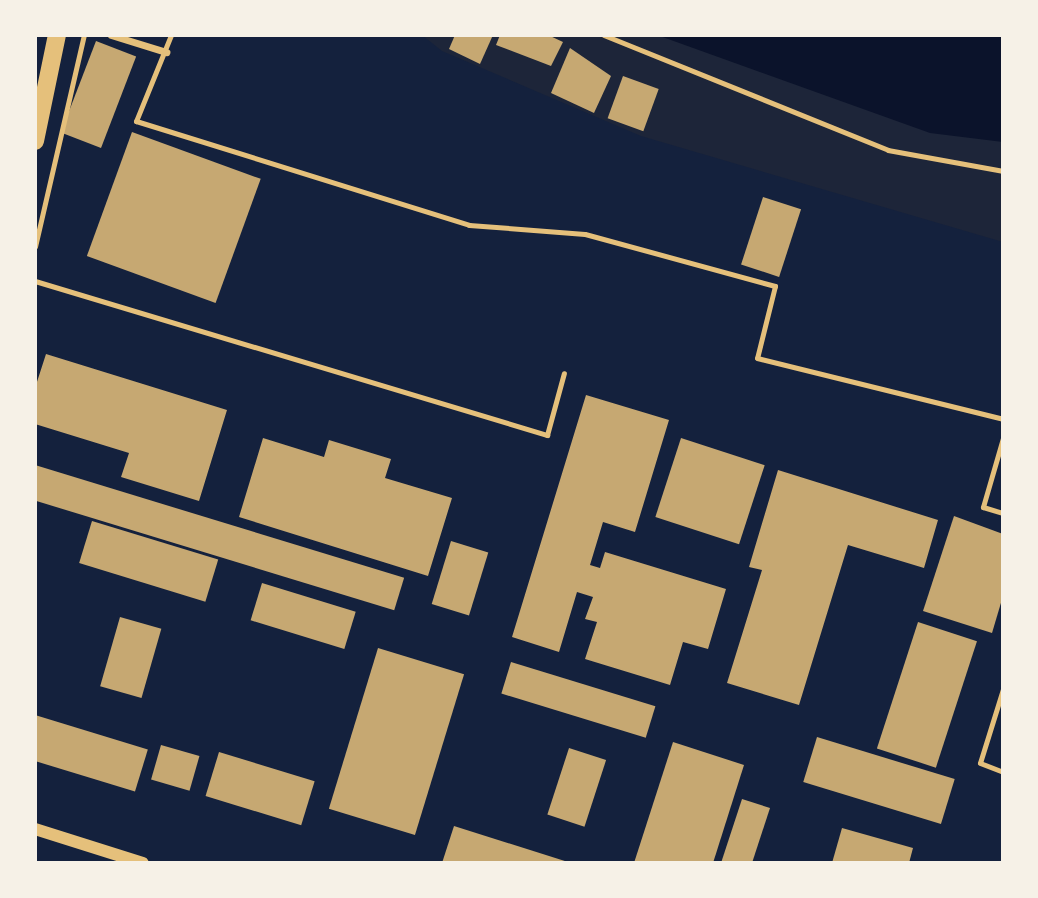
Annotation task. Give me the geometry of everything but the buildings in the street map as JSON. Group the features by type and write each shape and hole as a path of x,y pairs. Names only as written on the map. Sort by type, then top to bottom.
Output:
{"main road":[{"path":"35,141 57,35"}],"street":[{"path":"111,35 166,52"},
{"path":"35,829 143,863"}],"lane":[{"path":"171,35 136,121 469,225 585,234 775,286 757,358 1003,419"},
{"path":"35,282 547,435 564,373"},
{"path":"1003,438 983,507 1003,513"},
{"path":"1003,689 980,764 1003,772"}],"path":[{"path":"604,35 888,150 1003,171"}],"shaded area":[{"path":"422,35 1003,35 1003,242 641,136 442,51"},
{"path":"657,35 1003,35 1003,142 930,133"}]}
